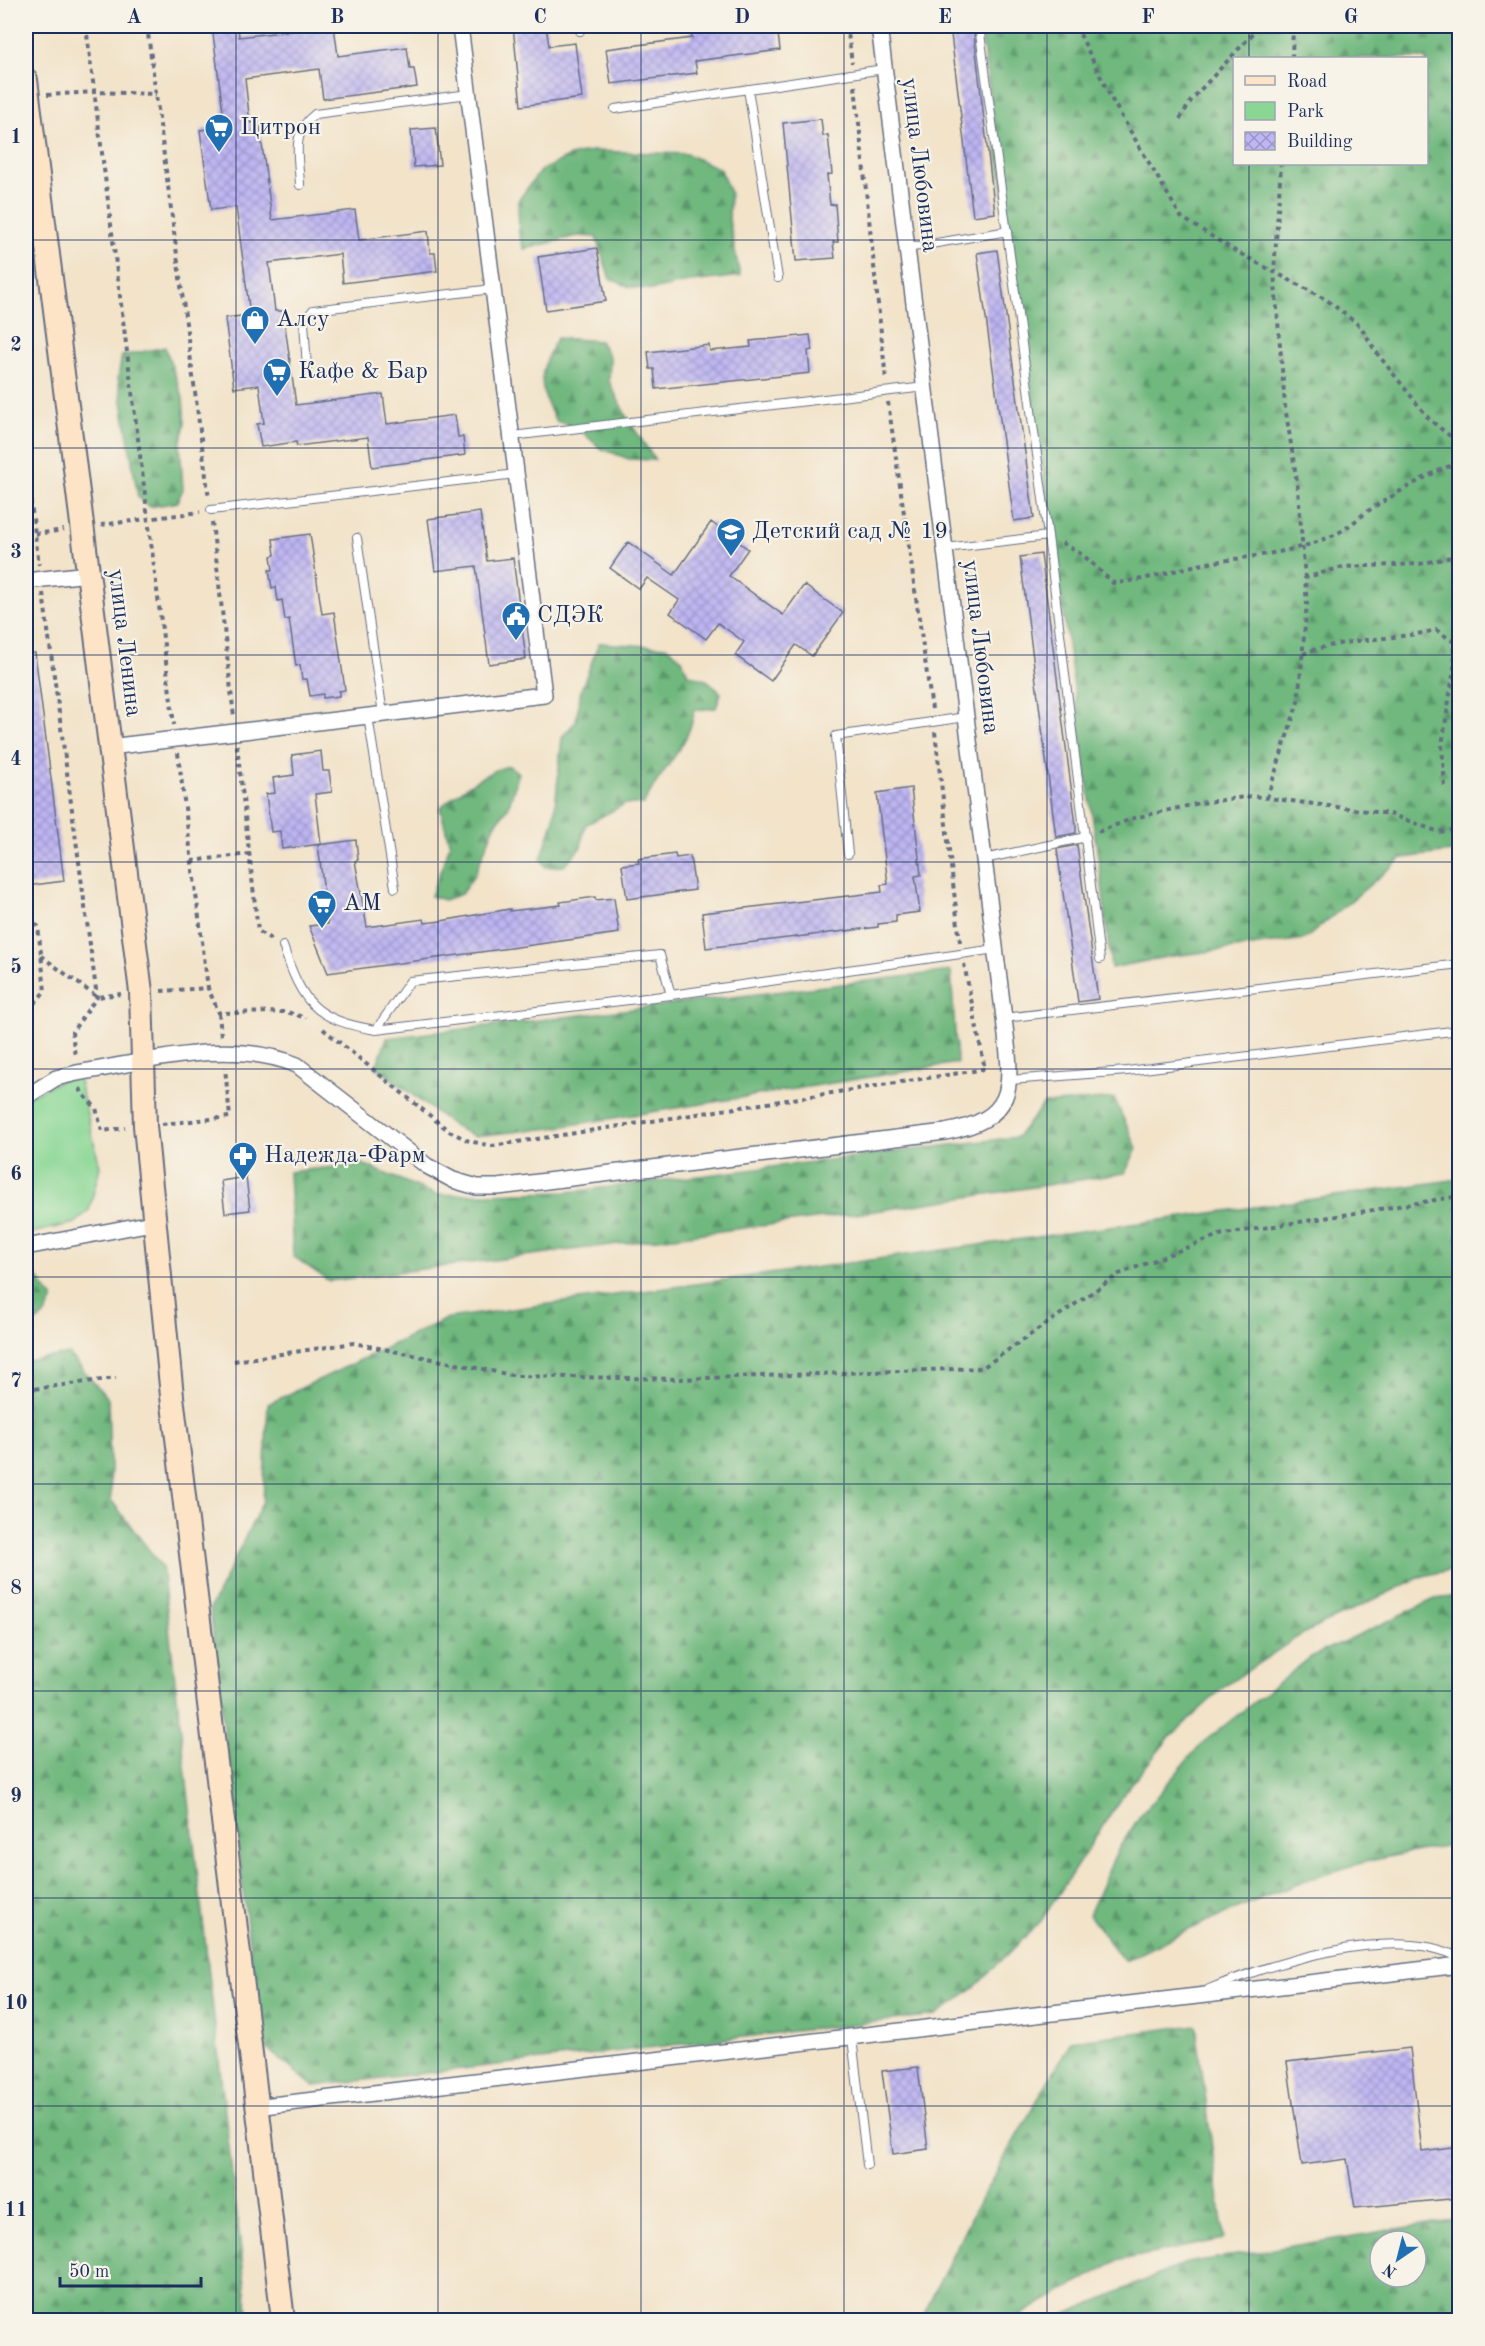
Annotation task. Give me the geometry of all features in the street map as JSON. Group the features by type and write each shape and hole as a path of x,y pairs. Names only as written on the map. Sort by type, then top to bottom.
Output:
{"main road":[{"name":"улица Ленина","path":"26,88 35,178 141,992 145,1126 172,1396 255,2107 283,2320"}],"street":[{"path":"110,747 544,694 460,26"},
{"name":"улица Любовина","path":"143,1063 223,1051 275,1056 297,1065 427,1166 453,1180 477,1187 498,1187 945,1132 984,1122 996,1111 1006,1095 1010,1080 1004,1018 879,26"},
{"path":"33,580 88,574"},
{"path":"26,1097 56,1078 143,1063"},
{"path":"26,1247 156,1218"},
{"path":"255,2107 1460,1965"}],"lane":[{"path":"979,26 1048,536 1100,959"},
{"path":"615,109 884,69"},
{"path":"748,89 778,278"},
{"path":"300,185 298,136 303,123 315,114 469,94"},
{"path":"907,248 1008,231"},
{"path":"308,368 304,322 313,310 493,289"},
{"path":"512,436 925,387"},
{"path":"211,510 516,474"},
{"path":"945,548 1048,536"},
{"path":"357,538 395,888"},
{"path":"848,854 836,736 966,717"},
{"path":"984,859 1086,837"},
{"path":"283,946 296,983 324,1016 350,1026 376,1030 671,995 996,950"},
{"path":"376,1030 410,981 660,955 671,995"},
{"path":"1004,1018 1460,964"},
{"path":"1010,1080 1127,1071 1460,1030"},
{"path":"1188,1998 1255,1971 1310,1957 1380,1944 1413,1945 1446,1950 1460,1958"},
{"path":"852,2038 867,2165"}],"path":[{"path":"86,26 208,988 219,1013 287,1012 311,1021"},
{"path":"147,26 211,510 258,931 283,946"},
{"path":"319,1026 449,1131 469,1141 492,1146 985,1069 962,955 934,723 887,393 847,26"},
{"path":"1076,26 1122,119 1181,217 1203,232 1327,300 1361,327 1376,352 1430,420 1460,444"},
{"path":"1179,119 1192,99 1260,26"},
{"path":"1292,57 1293,26"},
{"path":"26,88 156,94"},
{"path":"1267,798 1298,702 1307,604 1298,489 1285,406 1274,272 1281,165"},
{"path":"1048,536 1083,555 1113,583 1142,581 1190,567 1244,559 1301,545 1337,533 1374,507 1437,471 1460,463"},
{"path":"26,465 35,534 33,580 97,996 78,1026"},
{"path":"35,534 211,510"},
{"path":"1304,578 1343,567 1420,564 1460,555"},
{"path":"1303,654 1325,645 1398,638 1436,630 1453,640 1455,662 1442,745 1445,790"},
{"path":"1086,837 1134,818 1200,803 1253,796 1390,814 1439,832 1460,829"},
{"path":"192,861 249,854"},
{"path":"26,921 38,926 45,991 26,1013"},
{"path":"41,956 97,996 208,988"},
{"path":"234,1361 354,1343 516,1376 678,1379 982,1368 1119,1274 1219,1235 1460,1196"},
{"path":"26,1390 116,1378"}],"green space":[{"path":"980,26 1459,26 1459,851 1402,858 1305,939 1166,957 1111,968 1102,885"},
{"path":"592,151 687,154 720,169 730,193 729,220 740,276 683,283 652,290 630,287 610,279 596,237 576,236 524,249 519,233 518,201 540,171 570,156"},
{"path":"557,338 600,341 610,358 609,381 627,418 655,460 629,459 600,448 579,429 556,421 545,399 542,380 546,360"},
{"path":"165,347 183,398 185,424 180,445 183,489 177,502 150,507 138,497 118,378 122,356"},
{"path":"599,643 667,647 682,659 688,674 708,681 721,693 716,708 694,710 688,734 644,804 625,804 585,825 581,847 564,866 546,867 541,859 554,819 562,737 576,721 581,690"},
{"path":"509,766 519,773 508,808 495,825 474,876 461,894 444,900 431,896 450,845 440,808 482,777"},
{"path":"951,971 957,1063 552,1128 474,1136 455,1127 376,1067 387,1038"},
{"path":"77,1073 100,1167 89,1210 75,1223 26,1234 26,1097"},
{"path":"1114,1098 1137,1148 1125,1173 862,1213 329,1281 293,1256 289,1172 362,1164 437,1195 568,1192 1017,1137 1044,1104"},
{"path":"1459,1179 1459,1568 1423,1576 1302,1634 1225,1686 1169,1738 1124,1793 1041,1921 977,1985 936,2015 313,2086 261,2044 210,1609 263,1501 268,1404 448,1318"},
{"path":"35,1274 53,1299 44,1316 26,1329 26,1275"},
{"path":"69,1354 108,1399 111,1500 162,1567 249,2320 26,2320 26,1361"},
{"path":"1459,1596 1459,1843 1365,1862 1308,1880 1228,1912 1124,1961 1089,1915 1117,1851 1140,1816 1201,1744 1311,1657 1435,1599"},
{"path":"1196,2025 1224,2239 1116,2261 1012,2320 921,2320 974,2211 1071,2041"},
{"path":"1459,2219 1459,2320 1052,2320 1186,2263 1368,2234 1368,2289 1428,2289 1428,2229 1397,2229"}],"building":[{"path":"212,26 238,26 239,37 334,26 338,56 407,47 410,69 414,69 417,87 323,99 319,69 245,79 250,123 259,122 272,220 355,210 359,240 428,231 430,253 435,253 437,271 343,283 340,254 269,263 275,311 283,311 296,405 383,394 387,424 455,415 458,437 463,437 465,455 372,467 368,437 297,446 296,442 261,447 257,424 264,423 259,385 234,388 225,318 250,315 236,207 211,210 200,130 225,127"},
{"path":"513,26 546,26 549,46 575,43 582,98 521,106"},
{"path":"690,26 777,26 780,50 695,61 697,73 611,84 606,49 692,38"},
{"path":"950,26 973,26 995,213 973,216"},
{"path":"821,119 823,136 828,135 832,174 827,175 830,205 835,204 838,242 833,242 835,258 796,261 783,123"},
{"path":"436,128 440,165 414,167 411,130"},
{"path":"597,248 606,301 546,310 538,257"},
{"path":"997,250 1034,518 1014,521 977,253"},
{"path":"810,335 812,350 808,351 810,373 656,389 654,369 650,369 648,352 709,345 710,351 751,347 750,341"},
{"path":"480,512 487,561 513,558 526,659 489,664 476,566 435,571 428,519"},
{"path":"711,522 748,549 729,576 783,615 804,585 843,613 812,656 796,645 771,681 735,655 744,642 718,623 706,639 670,613 679,600 647,578 639,589 610,568 628,542 674,575"},
{"path":"310,534 322,614 334,612 345,690 339,691 339,696 323,698 323,694 310,696 307,679 302,679 300,665 296,666 289,619 285,620 282,600 278,601 276,587 272,588 269,570 273,570 271,556 275,555 273,539"},
{"path":"1041,554 1076,825 1076,833 1056,837 1020,557"},
{"path":"26,653 35,653 64,881 26,886"},
{"path":"321,751 323,771 329,771 332,792 315,794 321,844 282,849 280,831 271,832 266,794 275,793 273,778 294,775 292,755"},
{"path":"911,788 921,875 915,876 920,912 896,915 896,922 878,924 878,927 706,948 702,913 882,892 881,885 888,884 877,793"},
{"path":"356,840 358,860 355,861 367,927 424,919 425,923 441,921 510,909 510,911 561,905 560,902 595,897 596,900 614,898 619,933 328,973 309,926 328,924 318,845"},
{"path":"1077,845 1098,999 1078,1002 1057,849"},
{"path":"675,854 676,858 690,856 695,890 627,899 622,865 639,863 638,859"},
{"path":"246,1177 250,1210 225,1213 221,1181"},
{"path":"1410,2048 1422,2152 1460,2147 1460,2198 1355,2208 1347,2159 1302,2165 1287,2062"},
{"path":"918,2067 928,2149 893,2154 882,2071"}],"place":[{"name":"Цитрон","path":"219,154"},
{"name":"Алсу","path":"255,346"},
{"name":"Кафе & Бар","path":"277,398"},
{"name":"Детский сад № 19","path":"731,558"},
{"name":"СДЭК","path":"516,642"},
{"name":"АМ","path":"322,930"},
{"name":"Надежда-Фарм","path":"243,1182"}]}
